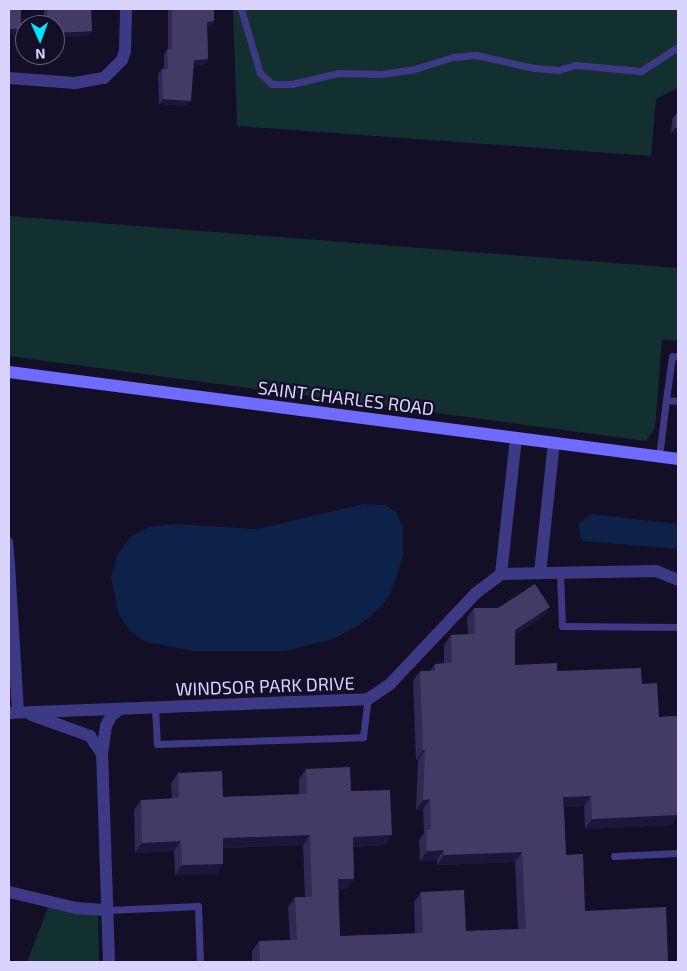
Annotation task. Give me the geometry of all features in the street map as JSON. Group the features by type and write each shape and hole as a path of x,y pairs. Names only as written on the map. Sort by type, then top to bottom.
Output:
{"street":[{"path":"9,78 75,83 104,78 122,60 125,51 126,9"},
{"name":"SAINT CHARLES ROAD","path":"9,372 678,459"},
{"path":"516,438 501,574 656,571 678,580"},
{"path":"540,573 554,443"},
{"path":"10,565 13,712 90,736 102,754"},
{"name":"WINDSOR PARK DRIVE","path":"13,712 368,699 390,684 476,593 501,574"},
{"path":"110,962 102,754 106,726 111,716 120,709"},
{"path":"9,892 76,908 108,910"}],"lane":[{"path":"241,9 260,73 272,84 292,84 338,72 381,74 410,70 453,57 476,55 534,68 558,70 575,65 641,71 678,47"},
{"path":"659,457 672,356 678,357"},
{"path":"666,400 678,401"},
{"path":"9,542 10,565"},
{"path":"560,572 562,626 678,627"},
{"path":"155,707 157,744 344,738 363,737 368,699"},
{"path":"614,856 678,853"},
{"path":"108,910 198,906 200,962"}],"green space":[{"path":"233,9 678,9 678,88 656,99 651,156 237,126"},
{"path":"9,216 678,268 678,341 662,339 655,428 646,441 9,356"},
{"path":"48,907 98,916 99,962 27,962"}],"water":[{"path":"363,504 385,505 397,513 403,529 403,557 390,595 379,609 359,625 333,639 285,651 194,651 146,642 130,631 119,615 111,578 118,553 132,536 148,527 175,524 258,529"},
{"path":"591,514 678,524 678,549 584,541 580,538 579,523"}],"building":[{"path":"9,9 21,9 21,15 15,15 15,29 9,29"},
{"path":"47,9 91,9 92,31 65,32 65,15 47,15"},
{"path":"172,9 214,9 214,21 207,22 208,59 194,60 191,101 163,99 162,69 168,69 167,49 172,49"},
{"path":"676,114 678,114 678,128 675,128"},
{"path":"535,584 550,607 515,630 515,665 557,663 557,671 641,668 642,684 657,683 659,717 678,716 678,815 592,819 591,796 563,797 566,855 583,854 585,911 666,907 668,962 260,962 259,941 297,940 295,897 312,897 310,835 223,838 223,864 182,865 181,841 142,843 141,800 179,798 178,773 222,771 223,797 307,794 306,769 350,767 351,791 390,790 392,835 353,837 354,879 338,879 340,936 423,933 421,892 464,890 466,931 526,929 522,852 444,855 444,850 427,851 426,830 431,829 430,799 423,800 425,750 423,750 420,671 435,671 435,664 452,663 451,635 475,634 474,608 498,608"}]}
